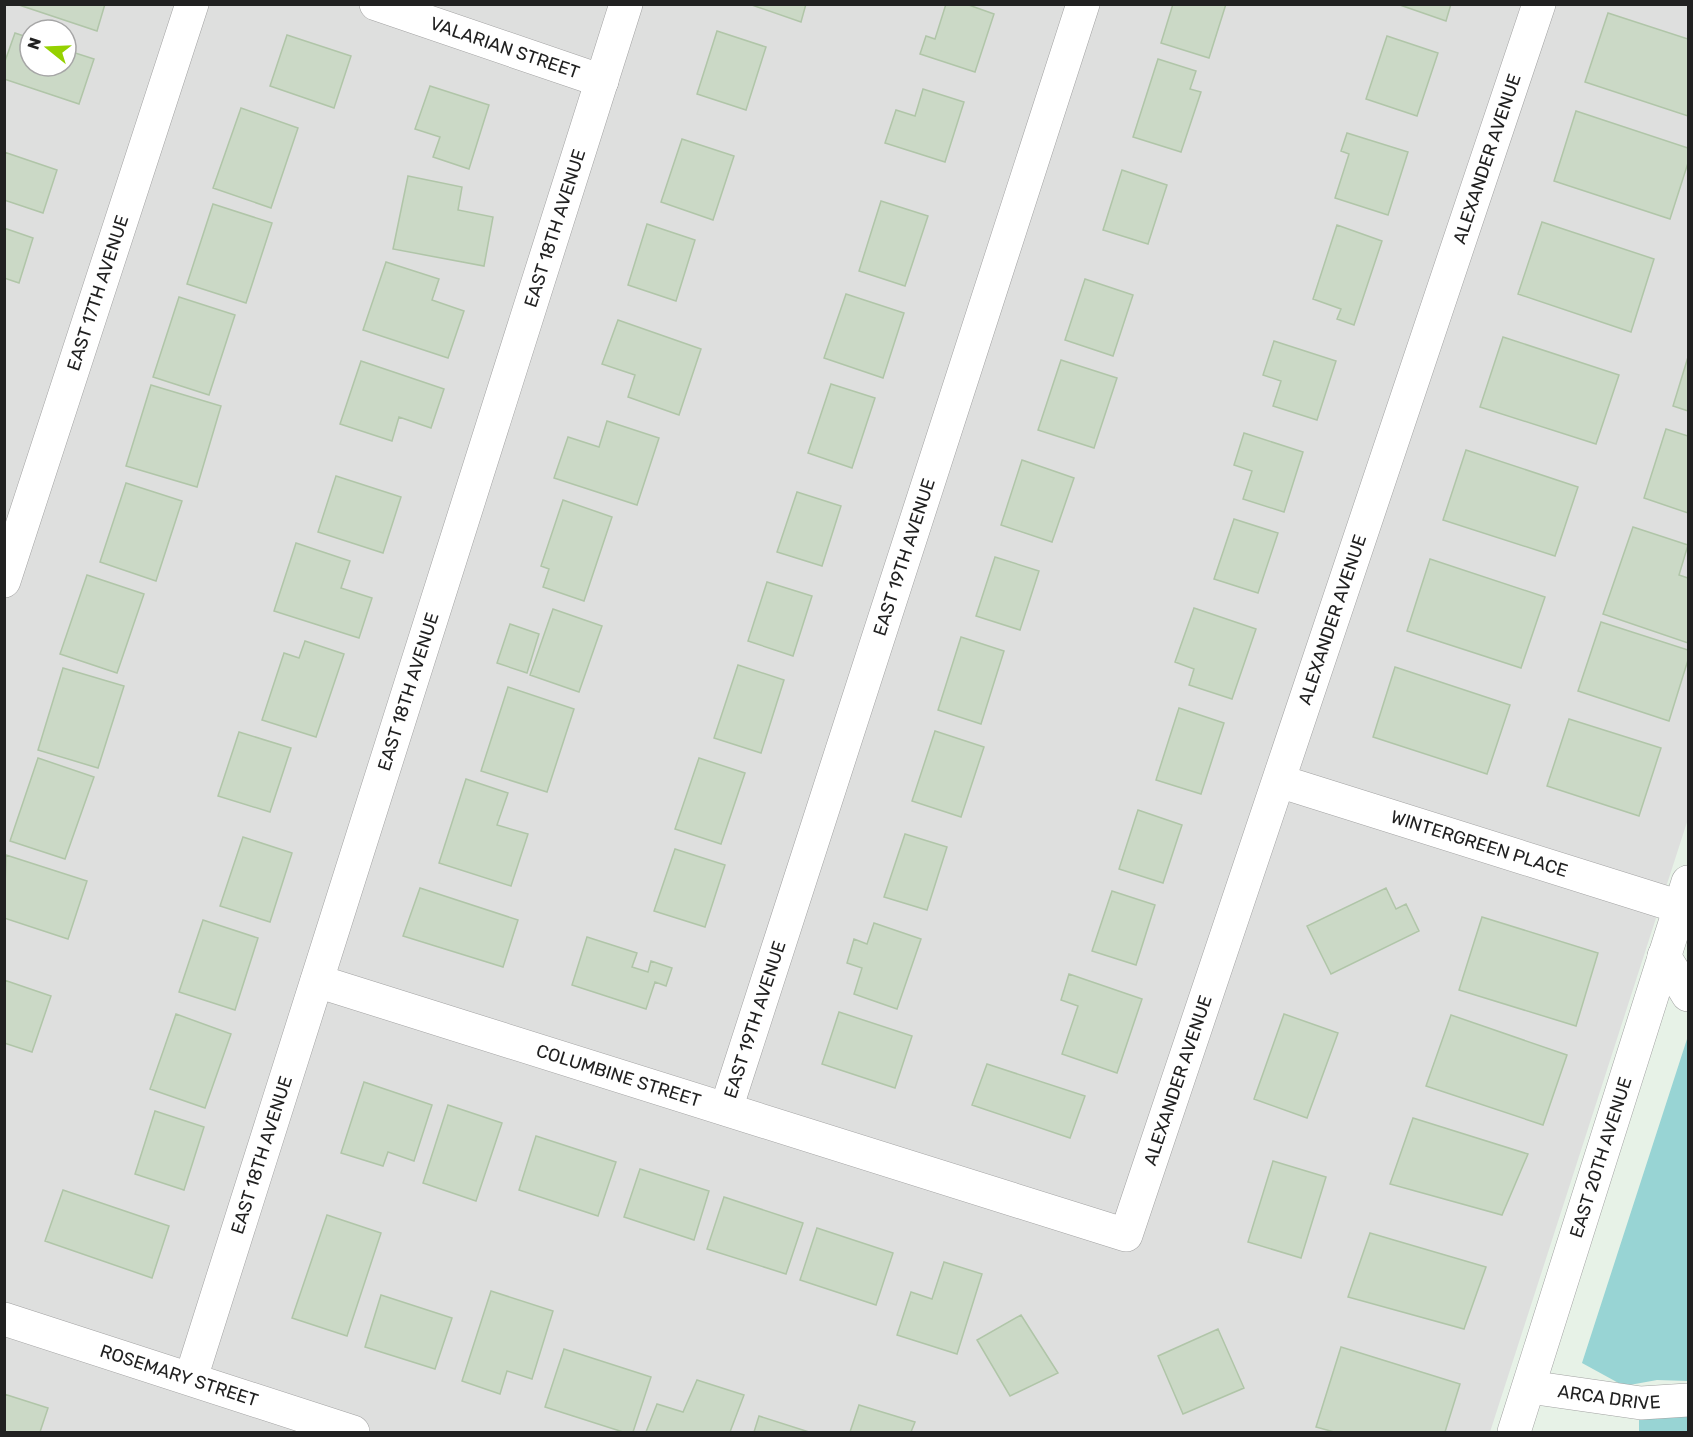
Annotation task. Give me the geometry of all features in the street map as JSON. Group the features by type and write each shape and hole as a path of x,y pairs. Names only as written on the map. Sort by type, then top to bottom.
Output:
{"street":[{"name":"EAST 17TH AVENUE","path":"4,581 192,4"},
{"name":"VALARIAN STREET","path":"376,4 602,81"},
{"name":"EAST 18TH AVENUE","path":"191,1378 626,4"},
{"name":"EAST 19TH AVENUE","path":"726,1110 1083,4"},
{"name":"ALEXANDER AVENUE","path":"1126,1235 1539,4"},
{"name":"WINTERGREEN PLACE","path":"1279,781 1684,895"},
{"name":"EAST 20TH AVENUE","path":"1514,1432 1684,895"},
{"path":"1664,956 1689,995"},
{"name":"COLUMBINE STREET","path":"317,981 1126,1235"},
{"name":"ROSEMARY STREET","path":"4,1318 353,1432"},
{"name":"ARCA DRIVE","path":"1529,1387 1641,1403 1689,1401"}],"shaded area":[{"path":"5,5 1688,5 1688,819 1490,1432 5,1432"},
{"path":"1688,1036 1688,1381 1657,1380 1624,1386 1582,1363"},
{"path":"1639,1416 1688,1417 1688,1432 1639,1432"}],"building":[{"path":"16,4 105,4 97,31 78,25 78,18 58,18"},
{"path":"749,4 806,4 801,22"},
{"path":"946,4 966,4 994,14 975,72 920,54 926,36 935,39"},
{"path":"1173,4 1226,4 1209,58 1161,43"},
{"path":"1397,4 1451,4 1446,21"},
{"path":"1608,13 1688,39 1688,116 1585,82"},
{"path":"717,31 766,47 746,110 697,94"},
{"path":"15,33 18,34 18,78 78,78 78,54 94,59 79,104 4,79 4,64"},
{"path":"287,35 351,56 334,108 270,86"},
{"path":"1387,36 1438,53 1417,116 1366,99"},
{"path":"1158,59 1196,71 1190,89 1201,92 1181,152 1133,137"},
{"path":"430,86 489,105 469,169 433,157 440,137 415,129"},
{"path":"923,89 964,102 945,162 885,143 896,110 915,116"},
{"path":"241,108 298,128 271,208 213,188"},
{"path":"1576,111 1688,148 1688,163 1670,219 1554,181"},
{"path":"1347,133 1408,152 1388,215 1335,198 1349,154 1341,151"},
{"path":"682,139 734,156 713,220 661,202"},
{"path":"4,152 57,170 43,213 4,200"},
{"path":"1122,170 1167,185 1148,244 1103,230"},
{"path":"408,176 462,187 458,210 493,217 484,266 393,249"},
{"path":"881,201 928,216 905,286 859,271"},
{"path":"213,204 272,223 246,303 187,284"},
{"path":"1542,222 1654,259 1631,332 1518,294"},
{"path":"647,224 695,240 676,301 628,285"},
{"path":"1337,225 1382,241 1354,325 1337,319 1341,309 1313,299"},
{"path":"4,228 33,238 19,283 4,278"},
{"path":"386,262 439,279 432,300 464,311 448,358 363,330"},
{"path":"1085,279 1133,295 1113,356 1065,340"},
{"path":"846,294 904,313 883,378 824,358"},
{"path":"179,297 235,315 209,395 153,377"},
{"path":"618,320 701,349 679,415 628,397 635,375 602,364"},
{"path":"1503,337 1619,375 1596,444 1480,407"},
{"path":"1274,341 1336,361 1317,420 1273,406 1281,381 1263,375"},
{"path":"1688,357 1688,411 1673,406"},
{"path":"1061,360 1117,378 1094,448 1038,430"},
{"path":"361,361 444,389 431,428 399,417 392,441 340,424"},
{"path":"831,384 875,398 852,468 808,453"},
{"path":"151,385 221,406 197,487 126,466"},
{"path":"607,421 659,438 637,505 554,478 568,437 599,447"},
{"path":"1666,429 1688,436 1688,513 1644,498"},
{"path":"1244,433 1303,452 1284,512 1243,499 1252,471 1234,465"},
{"path":"1466,450 1578,487 1555,556 1443,520"},
{"path":"1022,460 1074,478 1052,542 1001,525"},
{"path":"336,476 401,497 383,553 318,532"},
{"path":"126,483 182,501 156,581 100,562"},
{"path":"797,492 841,506 822,566 777,552"},
{"path":"563,500 612,517 584,601 543,587 549,569 541,566"},
{"path":"1234,519 1278,533 1258,593 1214,579"},
{"path":"1633,527 1688,545 1679,575 1688,578 1688,643 1603,614"},
{"path":"296,543 350,561 341,588 372,598 359,638 274,611"},
{"path":"995,557 1039,571 1020,630 976,616"},
{"path":"1430,559 1545,597 1521,668 1407,631"},
{"path":"87,575 144,594 117,673 60,654"},
{"path":"767,582 812,596 793,656 748,641"},
{"path":"1194,608 1256,629 1232,699 1189,685 1194,669 1175,662"},
{"path":"553,609 602,626 579,692 530,675"},
{"path":"1601,622 1688,650 1688,660 1669,721 1578,691"},
{"path":"510,624 539,634 527,673 497,663"},
{"path":"961,637 1004,651 981,724 938,710"},
{"path":"305,641 344,654 316,737 262,720 284,653 299,658"},
{"path":"738,665 784,680 761,753 714,738"},
{"path":"1395,667 1510,705 1487,774 1373,737"},
{"path":"63,668 124,686 98,768 38,750"},
{"path":"508,687 574,709 547,792 481,771"},
{"path":"1179,708 1224,723 1201,794 1156,780"},
{"path":"1569,719 1661,748 1639,816 1547,786"},
{"path":"935,731 984,747 961,817 912,801"},
{"path":"239,732 291,748 270,812 218,796"},
{"path":"38,758 94,777 65,859 10,841"},
{"path":"699,758 745,773 721,844 675,829"},
{"path":"466,779 508,793 497,825 528,834 511,886 439,863"},
{"path":"1138,810 1182,825 1163,883 1119,869"},
{"path":"905,834 947,847 927,910 884,897"},
{"path":"243,837 292,853 270,922 220,906"},
{"path":"675,849 725,865 705,927 654,911"},
{"path":"6,855 87,881 68,939 4,918"},
{"path":"420,888 518,920 503,967 403,936"},
{"path":"1386,888 1396,909 1406,904 1419,931 1331,974 1307,926"},
{"path":"1112,891 1155,905 1136,965 1092,951"},
{"path":"1482,917 1598,953 1576,1026 1459,990"},
{"path":"203,920 258,938 235,1010 179,992"},
{"path":"874,923 921,939 897,1009 854,994 862,968 847,963 854,939 867,944"},
{"path":"587,937 637,953 632,967 648,972 651,961 672,968 666,986 655,982 646,1009 572,985"},
{"path":"1069,974 1142,999 1117,1073 1062,1054 1078,1006 1061,1000"},
{"path":"4,980 51,996 32,1052 4,1043"},
{"path":"839,1012 912,1036 895,1088 822,1064"},
{"path":"176,1014 231,1034 205,1108 150,1089"},
{"path":"1284,1014 1338,1033 1307,1118 1254,1099"},
{"path":"1451,1015 1567,1055 1543,1125 1426,1086"},
{"path":"987,1064 1085,1096 1070,1138 972,1105"},
{"path":"364,1082 432,1105 414,1161 388,1152 383,1166 341,1153"},
{"path":"448,1105 502,1123 476,1201 423,1183"},
{"path":"155,1111 204,1127 184,1190 135,1174"},
{"path":"1413,1118 1528,1154 1502,1215 1390,1184"},
{"path":"536,1136 616,1162 598,1216 519,1190"},
{"path":"1273,1161 1326,1177 1301,1258 1248,1242"},
{"path":"640,1169 709,1191 694,1240 624,1217"},
{"path":"63,1190 169,1226 152,1278 45,1241"},
{"path":"724,1197 803,1223 786,1274 707,1249"},
{"path":"327,1215 381,1233 347,1336 292,1318"},
{"path":"817,1228 893,1253 876,1305 800,1280"},
{"path":"1370,1233 1486,1267 1464,1329 1348,1297"},
{"path":"944,1262 982,1274 957,1354 897,1335 911,1292 932,1299"},
{"path":"491,1291 553,1311 532,1379 507,1371 500,1394 462,1381"},
{"path":"381,1295 452,1318 435,1369 365,1347"},
{"path":"1021,1315 1058,1373 1010,1396 977,1340"},
{"path":"1218,1329 1244,1388 1183,1414 1158,1356"},
{"path":"1341,1347 1460,1384 1445,1432 1334,1432 1316,1427"},
{"path":"564,1349 651,1377 633,1432 623,1432 545,1407"},
{"path":"697,1380 744,1395 730,1432 646,1432 657,1404 683,1412"},
{"path":"4,1394 48,1408 40,1432 4,1432"},
{"path":"859,1405 915,1422 911,1432 850,1432"},
{"path":"759,1416 809,1432 754,1432"}]}
